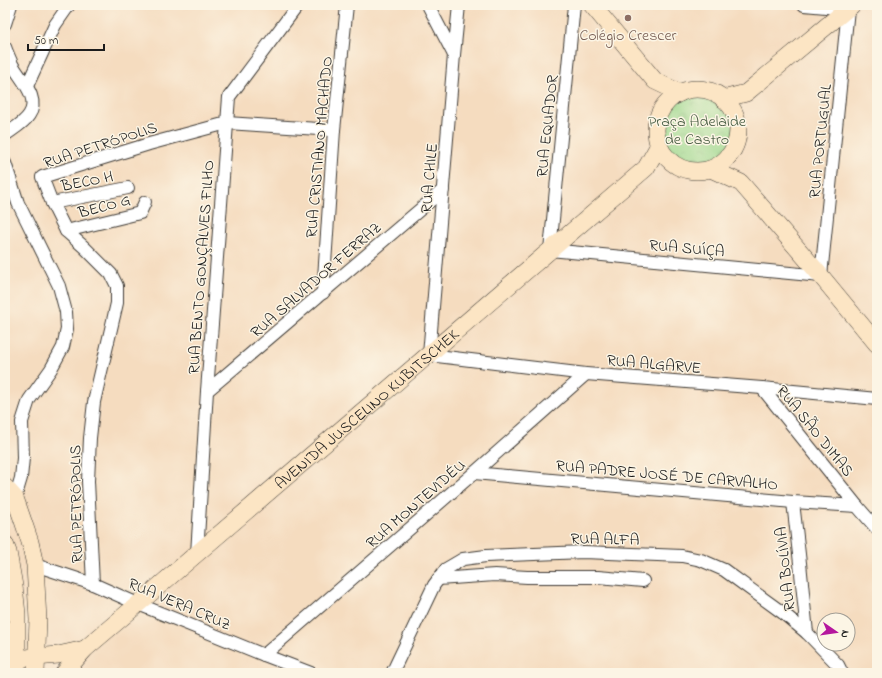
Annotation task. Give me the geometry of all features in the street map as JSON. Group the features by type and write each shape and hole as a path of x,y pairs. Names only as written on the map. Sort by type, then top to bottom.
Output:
{"street":[{"path":"5,24 11,5"},
{"path":"27,86 55,25 70,5"},
{"name":"RUA BENTO GONÇALVES FILHO","path":"197,554 207,391 229,97 298,5"},
{"name":"RUA CRISTIANO MACHADO","path":"324,293 334,130 346,5"},
{"path":"428,5 454,55"},
{"name":"RUA CHILE","path":"429,355 459,5"},
{"name":"RUA EQUADOR","path":"550,250 574,5"},
{"path":"592,5 655,81 680,92"},
{"path":"804,5 850,7"},
{"path":"734,114 746,93 850,7"},
{"name":"RUA PORTUGUAL","path":"821,276 850,7"},
{"path":"5,47 12,64 27,86 32,97 33,106 25,121 5,135"},
{"path":"655,81 661,110"},
{"path":"691,90 703,90 714,93 723,99 730,106 737,125 737,136 734,147 725,160 711,169 701,171 690,171 680,168 671,162 659,145 656,133 657,121 661,110 680,92 691,90"},
{"path":"723,99 746,93"},
{"name":"RUA PETRÓPOLIS","path":"93,584 88,481 90,438 94,402 117,303 117,286 111,274 66,231 52,203 42,177 149,144 227,123 334,130"},
{"name":"AVENIDA JUSCELINO KUBITSCHEK","path":"85,648 197,554 646,168 659,145"},
{"path":"734,147 741,183"},
{"name":"AVENIDA JUSCELINO KUBITSCHEK","path":"646,168 671,162"},
{"path":"5,163 18,203 60,286 66,312 67,329 63,347 51,369 29,400 22,422 23,458 21,478 10,492 30,542 35,565 38,620 36,665"},
{"path":"711,169 741,183 877,344"},
{"name":"BECO H","path":"52,203 128,188"},
{"name":"RUA SALVADOR FERRAZ","path":"207,391 324,293 443,190"},
{"name":"BECO G","path":"66,231 140,213 145,202"},
{"name":"RUA SUÍÇA","path":"550,250 821,276"},
{"name":"RUA ALGARVE","path":"429,355 586,374 877,399"},
{"name":"RUA MONTEVIDÉU","path":"264,656 586,374"},
{"name":"RUA SÃO DIMAS","path":"762,388 877,529"},
{"name":"RUA PADRE JOSÉ DE CARVALHO","path":"474,473 793,502 857,506"},
{"name":"RUA BOLÍVIA","path":"793,502 807,633"},
{"path":"6,549 14,586 17,614 13,663 36,665 58,655 85,648"},
{"name":"RUA ALFA","path":"392,673 434,585 446,568 463,559 486,556 584,552 682,556 702,560 724,570 807,633 838,665 842,673"},
{"name":"RUA VERA CRUZ","path":"35,565 93,584 264,656 311,673"},
{"path":"438,579 495,576 598,577 642,581"},
{"path":"64,673 85,648"}],"green space":[{"name":"Praça Adelaide de Castro","path":"697,92 718,98 728,108 734,129 728,150 718,160 697,166 676,160 666,150 660,129 666,108 676,98"}],"place":[{"name":"Colégio Crescer","path":"628,18"}]}
